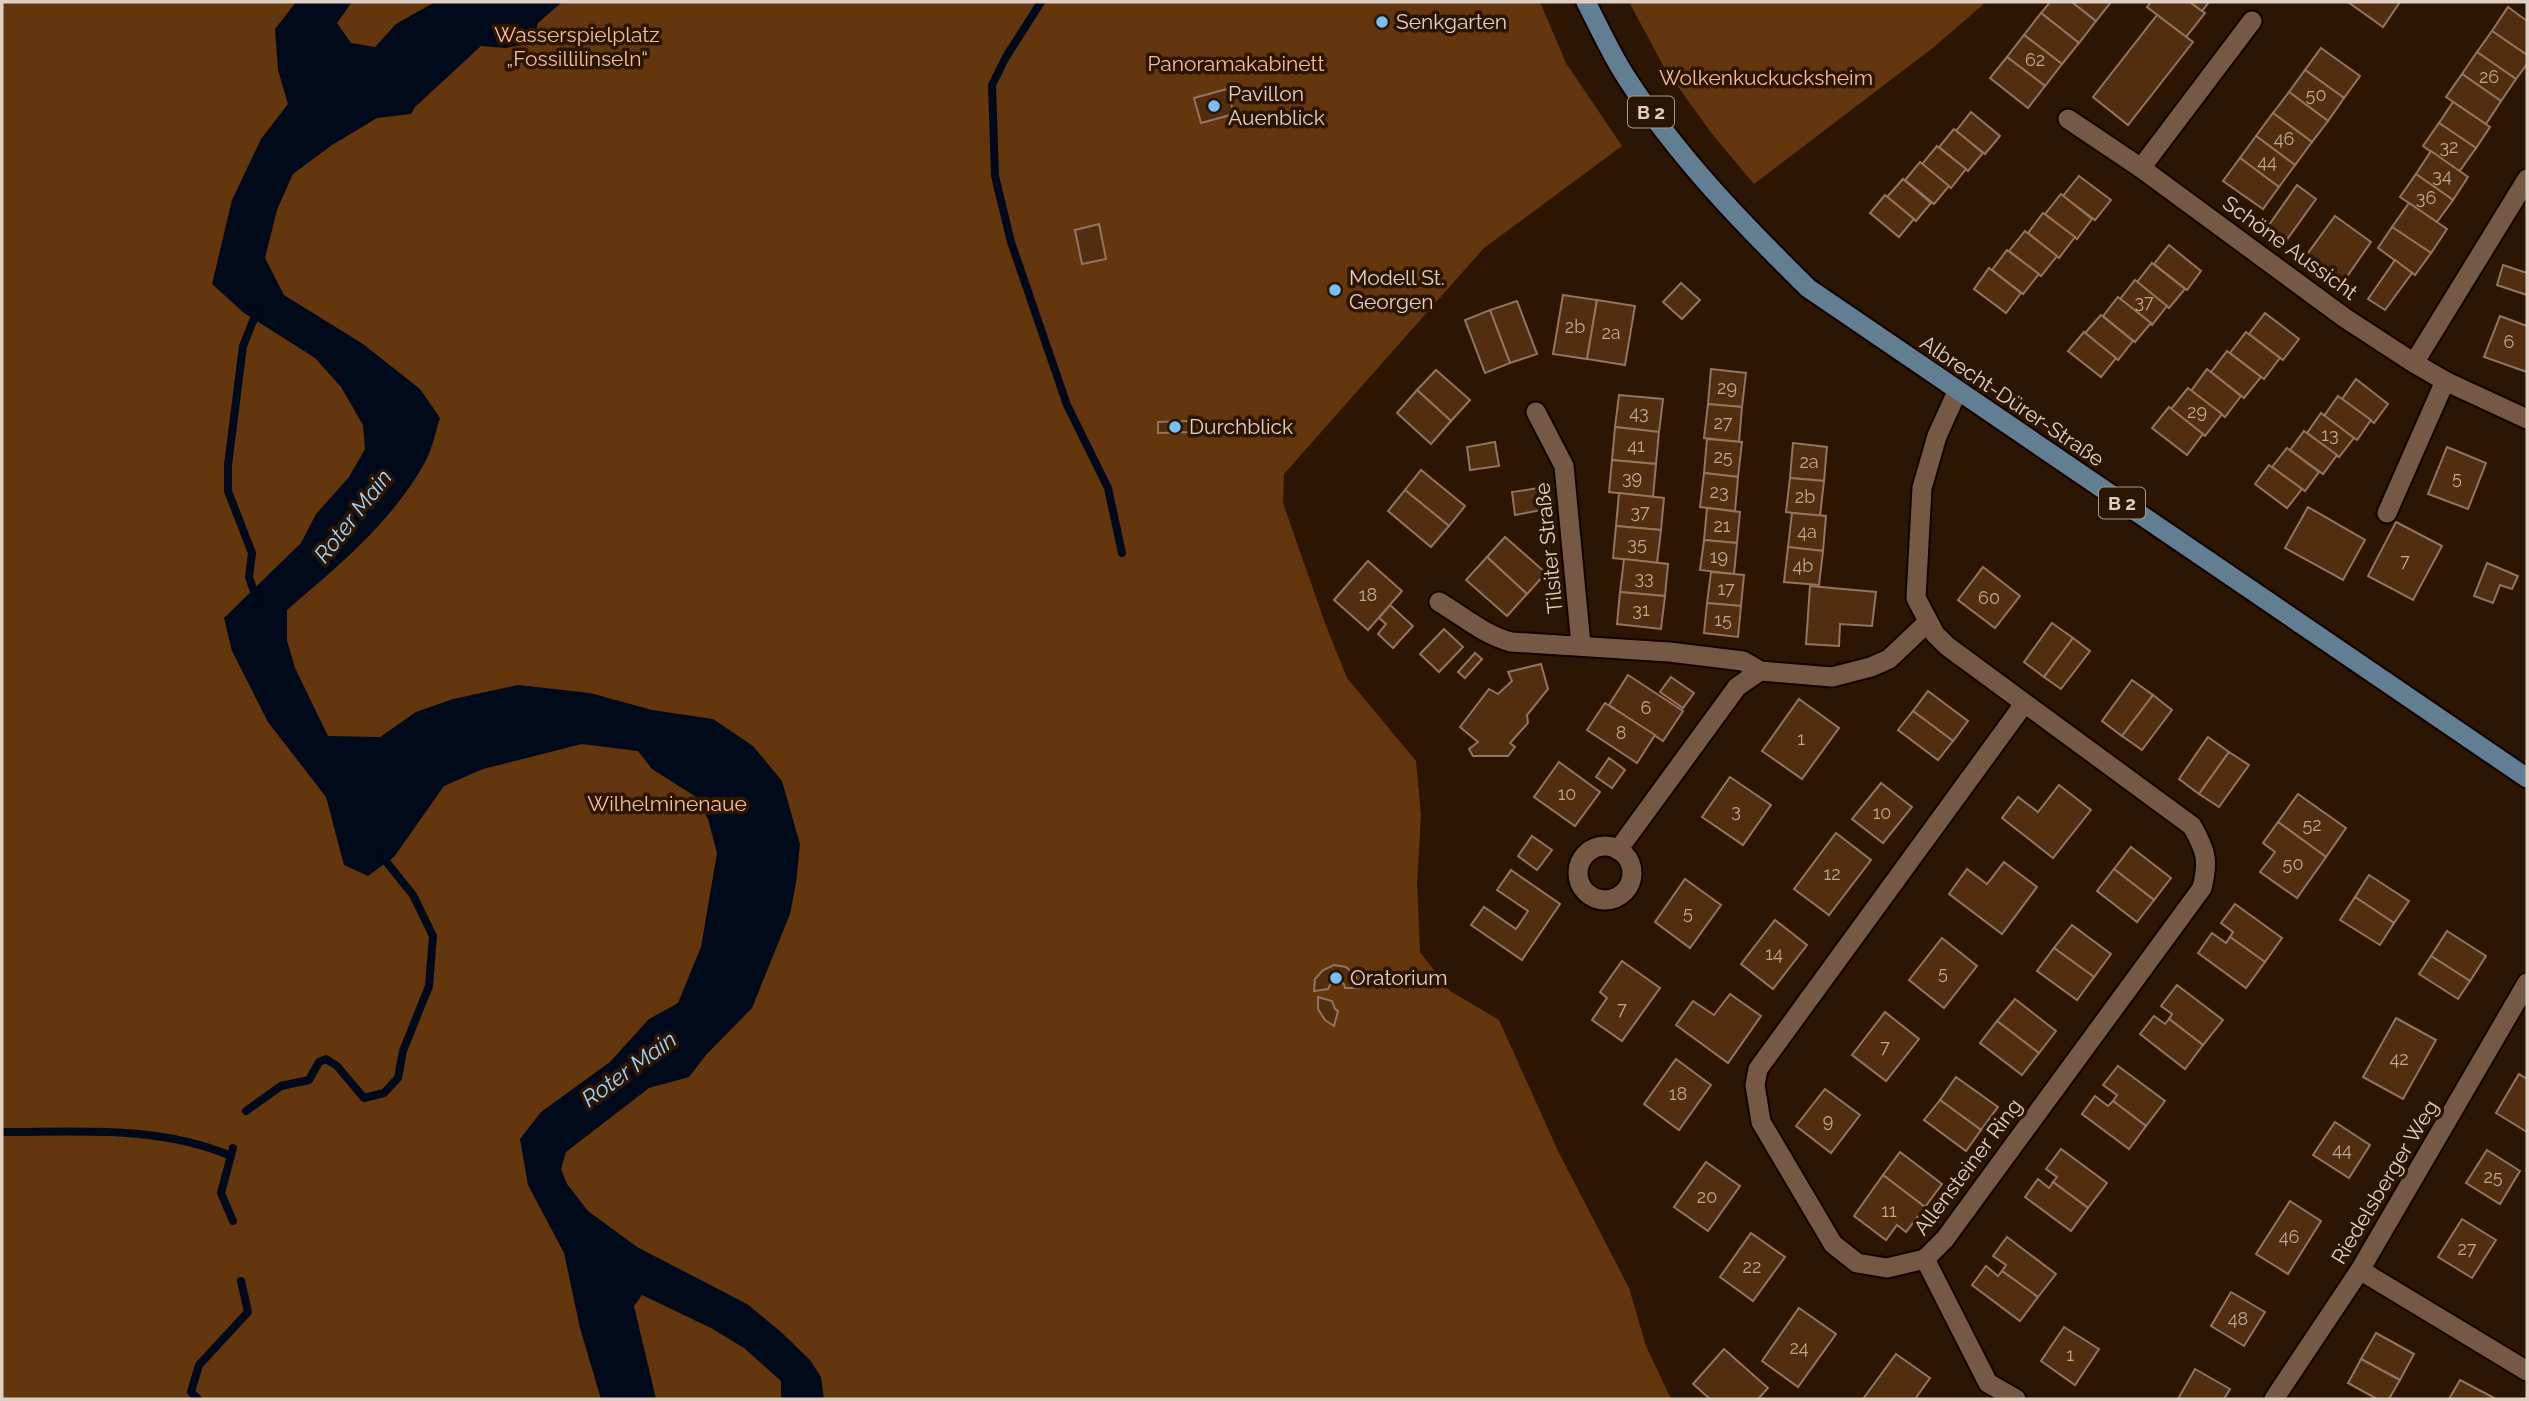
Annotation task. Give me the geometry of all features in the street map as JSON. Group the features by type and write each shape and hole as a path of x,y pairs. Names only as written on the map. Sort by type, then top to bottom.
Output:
{"main road":[{"name":"Albrecht-Dürer-Straße","path":"1586,2 1626,77 1683,157 1731,212 1808,288 2527,778"}],"street":[{"path":"2141,168 2252,21"},
{"name":"Schöne Aussicht","path":"2068,119 2141,168 2345,318 2445,381 2527,419"},
{"path":"2414,363 2527,179"},
{"path":"2387,513 2445,381"},
{"name":"Allensteiner Ring","path":"1957,392 1937,436 1922,488 1916,598 1928,622 1947,646 2192,826 2205,848 2207,867 2202,888 1945,1239 1925,1259 1887,1268 1857,1263 1833,1244 1760,1122 1755,1085 1758,1069 2024,704"},
{"name":"Tilsiter Straße","path":"1536,412 1564,466 1581,645"},
{"name":"Tilsiter Straße","path":"1438,602 1491,637 1511,642 1581,645 1743,660 1760,671 1832,677 1871,667 1889,659 1928,622"},
{"path":"1618,850 1737,687 1760,671"},
{"name":"Riedelsberger Weg","path":"2274,1399 2360,1270 2527,983"},
{"path":"1925,1259 1988,1383 2016,1399"},
{"path":"2360,1270 2527,1371"}],"green space":[{"name":"Wilhelminenaue","path":"2,2 1540,2 1566,63 1622,146 1484,248 1284,474 1283,503 1347,678 1416,761 1421,815 1417,883 1420,952 1450,991 1499,1020 1558,1151 1629,1288 1646,1346 1671,1399 2,1399"},
{"name":"Wolkenkuckucksheim","path":"1629,2 1986,2 1934,47 1754,184 1712,134 1664,67"}],"water":[{"path":"296,2 352,2 337,23 351,43 375,47 396,24 435,2 562,2 538,23 533,43 505,48 481,46 415,107 411,114 377,118 332,145 293,174 277,210 265,258 284,295 363,344 420,389 440,418 427,459 396,506 362,543 287,610 287,640 295,668 328,736 380,737 416,712 453,699 518,685 590,693 652,710 713,719 753,746 782,781 800,844 796,883 790,914 752,1008 706,1055 689,1077 649,1088 566,1152 561,1169 567,1184 588,1211 637,1247 747,1304 781,1332 810,1360 821,1377 824,1399 781,1399 781,1381 744,1348 711,1328 642,1295 634,1306 656,1399 601,1399 580,1328 564,1253 528,1185 520,1139 541,1112 610,1062 649,1019 678,1003 701,947 717,853 708,819 696,797 652,769 638,751 582,744 483,769 444,786 394,857 368,876 344,865 326,797 268,722 232,651 224,618 301,543 316,514 349,477 365,449 363,425 341,387 315,358 244,313 212,284 232,200 261,139 288,104 278,70 275,29"}],"building":[{"path":"2050,2 2072,2 2096,21 2079,43 2041,13"},
{"path":"2072,2 2111,2 2096,21"},
{"path":"2151,2 2190,2 2205,13 2186,37 2147,7"},
{"path":"2190,2 2209,2 2202,11"},
{"path":"2348,2 2400,2 2383,27"},
{"path":"2508,7 2527,21 2527,55 2492,31"},
{"path":"2041,13 2079,43 2062,64 2024,35"},
{"path":"2157,15 2193,42 2128,125 2093,97"},
{"path":"2492,31 2527,55 2527,64 2516,79 2477,52"},
{"path":"2024,35 2062,64 2045,86 2007,57"},
{"path":"2321,48 2360,76 2344,98 2305,70"},
{"path":"2477,52 2516,79 2501,101 2462,74"},
{"path":"2007,57 2045,86 2028,108 1990,78"},
{"path":"2305,70 2344,98 2328,121 2289,92"},
{"path":"2462,74 2501,101 2486,124 2446,97"},
{"name":"Pavillon Auenblick","path":"1227,89 1234,114 1201,123 1194,98"},
{"path":"2289,92 2328,121 2312,142 2273,113"},
{"path":"2453,102 2490,127 2476,148 2439,123"},
{"path":"1971,112 2000,136 1985,154 1956,131"},
{"path":"2273,113 2312,142 2295,165 2256,136"},
{"path":"2439,123 2476,148 2459,172 2423,146"},
{"path":"1954,129 1983,153 1968,171 1939,147"},
{"path":"2256,136 2295,165 2279,187 2240,158"},
{"path":"1937,146 1966,169 1951,188 1922,164"},
{"path":"2431,151 2468,177 2453,200 2416,174"},
{"path":"2240,158 2279,187 2263,209 2223,181"},
{"path":"1920,162 1949,186 1934,204 1905,180"},
{"path":"2416,174 2453,200 2437,222 2400,197"},
{"path":"2079,176 2111,200 2095,220 2063,196"},
{"path":"1903,179 1931,203 1916,221 1887,197"},
{"path":"2297,185 2316,199 2281,248 2262,235"},
{"path":"2061,194 2092,219 2077,239 2045,214"},
{"path":"1885,195 1914,219 1899,237 1870,213"},
{"path":"2409,203 2447,229 2431,253 2392,227"},
{"path":"2043,213 2075,237 2059,258 2028,233"},
{"path":"2335,216 2371,242 2337,291 2300,264"},
{"path":"1099,224 1106,259 1082,264 1075,230"},
{"path":"2392,227 2431,253 2415,275 2378,248"},
{"path":"2025,231 2057,256 2041,276 2009,251"},
{"path":"2169,245 2201,271 2187,290 2154,264"},
{"path":"2007,250 2039,274 2023,294 1992,270"},
{"path":"2395,260 2412,273 2385,310 2368,299"},
{"path":"2152,263 2185,289 2169,308 2137,282"},
{"path":"2503,265 2527,273 2527,295 2497,285"},
{"path":"1989,268 2021,293 2006,313 1974,289"},
{"path":"2135,280 2167,306 2152,325 2120,299"},
{"path":"1681,283 1700,300 1682,319 1663,302"},
{"path":"1563,295 1597,300 1587,359 1553,354"},
{"path":"2118,297 2151,323 2135,342 2103,316"},
{"path":"1597,300 1635,306 1625,365 1587,359"},
{"path":"1517,301 1537,354 1510,363 1490,310"},
{"path":"1490,310 1510,363 1485,373 1465,320"},
{"path":"2265,313 2299,339 2283,360 2249,334"},
{"path":"2101,315 2133,341 2118,360 2085,333"},
{"path":"2500,316 2527,326 2527,372 2484,357"},
{"path":"2084,332 2116,358 2101,377 2068,351"},
{"path":"2246,332 2280,358 2264,379 2230,353"},
{"path":"2227,351 2261,377 2244,398 2211,372"},
{"path":"1711,369 1746,373 1742,407 1708,404"},
{"path":"2207,369 2241,396 2225,417 2191,391"},
{"path":"1436,370 1470,400 1451,421 1417,390"},
{"path":"2356,379 2388,404 2374,423 2342,399"},
{"path":"2188,388 2222,414 2205,436 2171,409"},
{"path":"1417,390 1451,421 1431,444 1397,413"},
{"path":"1619,395 1663,399 1659,432 1615,427"},
{"path":"2338,396 2371,420 2357,440 2324,416"},
{"path":"1708,404 1742,407 1739,442 1704,438"},
{"path":"2169,407 2203,434 2187,455 2152,428"},
{"path":"2321,413 2354,438 2339,457 2307,433"},
{"name":"Durchblick","path":"1191,421 1192,432 1158,433 1158,422"},
{"path":"1615,427 1659,432 1656,464 1612,460"},
{"path":"2304,431 2337,455 2323,474 2290,450"},
{"path":"1707,439 1742,442 1738,477 1704,473"},
{"path":"1495,442 1499,466 1470,470 1467,447"},
{"path":"1793,443 1827,447 1824,481 1790,478"},
{"path":"2447,447 2486,463 2468,509 2428,494"},
{"path":"2287,448 2319,472 2305,491 2272,467"},
{"path":"1612,460 1656,464 1653,497 1609,492"},
{"path":"2269,465 2302,489 2287,508 2255,484"},
{"path":"1421,470 1465,506 1449,526 1405,490"},
{"path":"1704,473 1738,477 1735,511 1700,507"},
{"path":"1790,478 1824,481 1820,516 1786,512"},
{"path":"1539,488 1542,510 1515,515 1512,492"},
{"path":"1405,490 1449,526 1431,547 1388,511"},
{"path":"1619,493 1664,498 1661,530 1616,526"},
{"path":"2308,507 2365,540 2343,580 2285,548"},
{"path":"1707,508 1740,512 1737,543 1704,540"},
{"path":"1792,513 1826,516 1823,551 1788,547"},
{"path":"2396,522 2442,546 2413,600 2368,576"},
{"path":"1616,526 1661,530 1657,563 1613,558"},
{"path":"1505,537 1546,573 1527,594 1487,557"},
{"path":"1704,540 1737,543 1734,574 1700,570"},
{"path":"1788,547 1823,551 1819,585 1784,582"},
{"path":"1487,557 1527,594 1507,616 1466,580"},
{"path":"1624,559 1668,564 1665,596 1620,592"},
{"path":"1368,561 1402,591 1368,630 1334,600"},
{"path":"2487,563 2518,576 2512,589 2500,585 2493,603 2474,596"},
{"path":"1983,567 2020,596 1995,628 1958,600"},
{"path":"1711,572 1744,575 1741,606 1707,603"},
{"path":"1810,586 1876,592 1872,626 1840,624 1839,646 1806,644"},
{"path":"1620,592 1665,596 1661,629 1617,624"},
{"path":"1707,603 1741,606 1738,637 1704,633"},
{"path":"1390,605 1413,626 1393,648 1378,634 1386,624 1379,618"},
{"path":"2052,623 2073,638 2044,677 2024,662"},
{"path":"1444,629 1463,647 1439,672 1420,654"},
{"path":"2073,638 2090,651 2061,689 2044,677"},
{"path":"1475,653 1482,659 1465,678 1458,672"},
{"path":"1541,664 1548,689 1527,715 1528,723 1510,743 1515,747 1508,756 1473,756 1469,749 1478,742 1460,727 1489,689 1498,694 1512,681 1508,672"},
{"path":"1628,675 1683,711 1663,741 1609,705"},
{"path":"1671,677 1694,693 1683,708 1660,692"},
{"path":"2132,680 2153,695 2122,736 2102,721"},
{"path":"1928,691 1968,721 1953,741 1913,711"},
{"path":"2153,695 2172,710 2142,750 2122,736"},
{"path":"1799,699 1839,728 1802,779 1762,751"},
{"path":"1605,703 1655,735 1637,763 1587,730"},
{"path":"1913,711 1953,741 1938,760 1898,730"},
{"path":"2208,737 2229,752 2199,794 2179,779"},
{"path":"2229,752 2249,765 2219,807 2199,794"},
{"path":"1609,758 1625,770 1612,788 1596,777"},
{"path":"1559,762 1600,792 1575,826 1534,797"},
{"path":"1730,777 1771,805 1743,845 1702,817"},
{"path":"1881,783 1912,807 1883,843 1852,819"},
{"path":"2059,785 2091,810 2053,858 2002,818 2018,797 2038,812"},
{"path":"2298,794 2346,828 2326,857 2278,822"},
{"path":"2278,822 2326,857 2297,898 2260,872 2275,852 2263,843"},
{"path":"1836,833 1871,860 1829,915 1794,889"},
{"path":"1532,836 1552,850 1537,870 1518,856"},
{"path":"2131,847 2171,878 2154,900 2114,869"},
{"path":"2004,862 2037,887 2002,934 1949,894 1967,869 1987,884"},
{"path":"2114,869 2154,900 2137,922 2097,891"},
{"path":"1511,870 1560,904 1522,960 1471,925 1484,907 1516,929 1528,911 1497,890"},
{"path":"2369,875 2409,901 2394,923 2355,897"},
{"path":"1685,879 1721,905 1690,948 1655,922"},
{"path":"2355,897 2394,923 2380,945 2340,920"},
{"path":"2235,904 2282,938 2265,962 2230,937 2233,932 2221,923"},
{"path":"1775,920 1807,945 1773,989 1741,964"},
{"path":"2072,925 2111,954 2094,977 2054,948"},
{"path":"2447,931 2486,956 2470,981 2431,956"},
{"path":"2212,933 2226,943 2230,937 2265,962 2246,988 2198,953"},
{"path":"1942,938 1977,966 1944,1008 1909,980"},
{"path":"2054,948 2094,977 2077,1000 2037,971"},
{"path":"2431,956 2470,981 2458,999 2419,974"},
{"path":"1622,961 1660,988 1622,1041 1592,1020 1607,998 1600,992"},
{"name":"Oratorium","path":"1334,965 1346,967 1356,976 1359,988 1345,988 1344,984 1336,980 1332,981 1328,989 1314,991 1315,979 1323,970"},
{"path":"2177,985 2223,1020 2203,1045 2169,1019 2172,1014 2161,1006"},
{"path":"1730,994 1761,1016 1728,1063 1676,1025 1693,1001 1714,1015"},
{"path":"1318,997 1332,1001 1338,1011 1334,1026 1325,1020 1318,1009"},
{"path":"2015,999 2056,1031 2039,1053 1997,1021"},
{"path":"1885,1012 1919,1039 1886,1081 1852,1055"},
{"path":"2154,1016 2165,1024 2169,1019 2203,1045 2185,1069 2140,1034"},
{"path":"2396,1018 2436,1040 2403,1099 2363,1077"},
{"path":"1997,1021 2039,1053 2022,1075 1980,1043"},
{"path":"1676,1059 1711,1085 1679,1130 1644,1104"},
{"path":"2118,1066 2165,1101 2146,1126 2113,1101 2117,1095 2103,1085"},
{"path":"2519,1074 2527,1079 2527,1132 2496,1113"},
{"path":"1956,1077 1998,1107 1981,1130 1940,1100"},
{"path":"1825,1089 1860,1115 1831,1153 1796,1126"},
{"path":"2095,1096 2108,1106 2113,1101 2146,1126 2129,1149 2082,1114"},
{"path":"1940,1100 1981,1130 1966,1151 1924,1120"},
{"path":"2335,1122 2370,1145 2349,1178 2313,1155"},
{"path":"2061,1149 2107,1183 2088,1208 2053,1182 2057,1177 2046,1169"},
{"path":"2487,1150 2520,1171 2500,1204 2466,1183"},
{"path":"1900,1152 1942,1184 1925,1207 1883,1175"},
{"path":"1706,1162 1740,1186 1708,1231 1674,1207"},
{"path":"1883,1175 1925,1207 1906,1232 1897,1225 1886,1240 1854,1216"},
{"path":"2038,1179 2049,1188 2053,1182 2088,1208 2071,1231 2025,1197"},
{"path":"2290,1201 2321,1221 2288,1274 2256,1254"},
{"path":"2462,1219 2496,1240 2472,1278 2438,1257"},
{"path":"1751,1233 1785,1257 1753,1301 1720,1277"},
{"path":"2007,1237 2056,1274 2038,1297 2002,1271 2006,1265 1993,1256"},
{"path":"1986,1266 1998,1276 2002,1271 2038,1297 2020,1321 1972,1285"},
{"path":"2231,1292 2265,1312 2244,1346 2211,1326"},
{"path":"1799,1308 1836,1334 1798,1387 1762,1361"},
{"path":"2064,1327 2099,1349 2075,1385 2041,1361"},
{"path":"2376,1333 2414,1354 2400,1380 2361,1359"},
{"path":"1724,1349 1768,1388 1758,1399 1710,1399 1693,1384"},
{"path":"1896,1354 1930,1378 1915,1399 1863,1399"},
{"path":"2361,1359 2400,1380 2389,1399 2377,1399 2348,1383"},
{"path":"2195,1369 2230,1389 2224,1399 2178,1399"},
{"path":"2460,1380 2496,1399 2449,1399"}],"waterway":[{"path":"1041,2 1006,57 992,85 995,176 1011,242 1067,405 1108,488 1122,553"},
{"name":"Roter Main","path":"257,311 243,346 228,465 228,491 252,553 249,577 257,600"},
{"name":"Roter Main","path":"246,1111 281,1086 309,1080 319,1062 326,1059 337,1066 364,1098 384,1093 398,1078 403,1051 429,986 433,936 413,895 380,854"},
{"path":"2,1132 89,1131 147,1135 176,1139 231,1156"},
{"name":"Roter Main","path":"233,1148 221,1193 233,1221"},
{"name":"Roter Main","path":"198,1399 191,1392 199,1365 248,1312 241,1281"}],"place":[{"name":"Senkgarten","path":"1382,22"},
{"name":"Pavillon Auenblick","path":"1214,106"},
{"name":"Modell St. Georgen","path":"1335,290"},
{"name":"Durchblick","path":"1175,427"},
{"name":"Oratorium","path":"1336,978"}],"park label":[{"name":"Wasserspielplatz „Fossillilinseln“","path":"577,47"},
{"name":"Panoramakabinett","path":"1236,64"}]}
